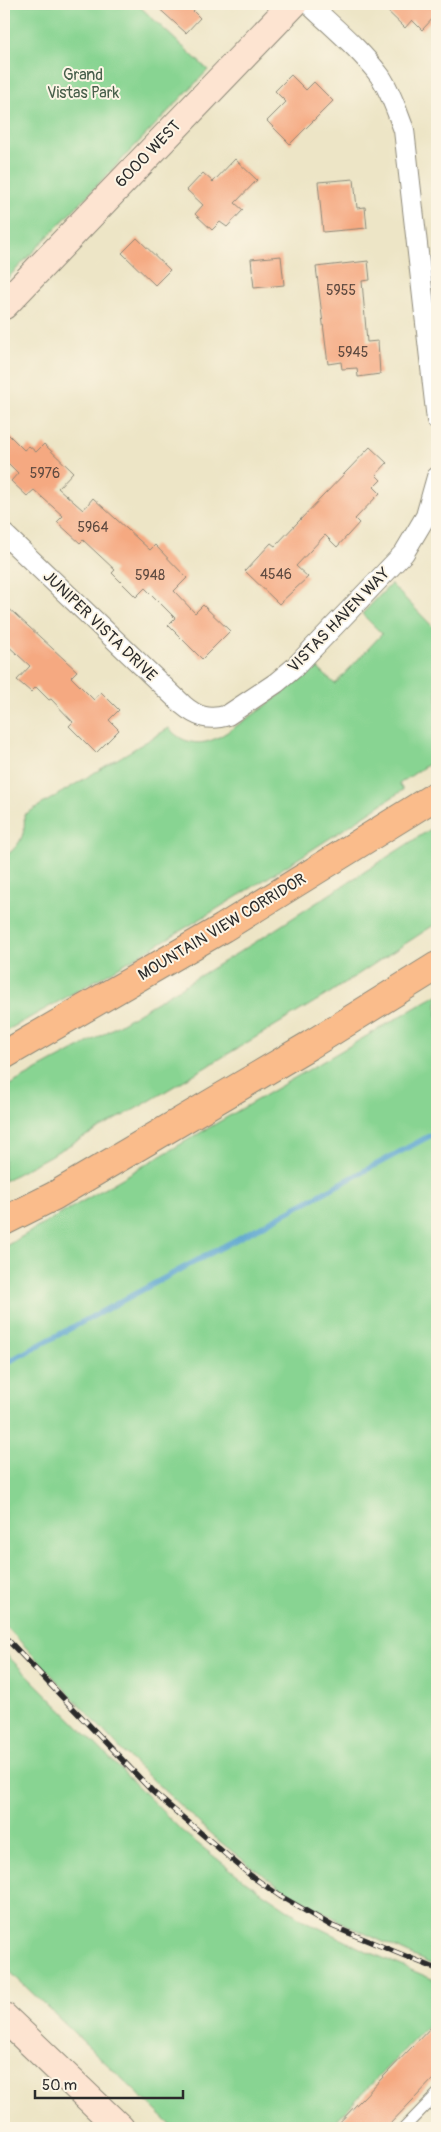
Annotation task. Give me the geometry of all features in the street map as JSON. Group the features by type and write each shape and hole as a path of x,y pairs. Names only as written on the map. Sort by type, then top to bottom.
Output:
{"highway":[{"name":"MOUNTAIN VIEW CORRIDOR","path":"4,1055 223,928 437,795"},
{"path":"4,1221 54,1196 302,1050 437,966"}],"street":[{"name":"6000 WEST","path":"4,305 293,4"},
{"path":"308,4 356,48 381,78 391,96 404,130 437,420"},
{"name":"VISTAS HAVEN WAY","path":"198,716 213,719 228,715 276,683 298,663 404,552 426,516 437,477"},
{"name":"JUNIPER VISTA DRIVE","path":"4,534 182,705 198,716"},
{"path":"4,2017 120,2128"}],"lane":[{"path":"404,2128 437,2094"}],"green space":[{"name":"Grand Vistas Park","path":"4,4 137,4 208,70 4,282"},
{"path":"391,584 437,631 437,758 399,784 403,790 305,854 106,975 4,1032 4,857 14,849 21,839 24,828 24,815 169,728 181,738 195,743 210,741 219,737 278,696 314,665 335,684 382,634 362,614"},
{"path":"437,825 437,923 328,994 146,1103 4,1181 4,1088 102,1035 254,943"},
{"path":"437,995 437,1967 347,1925 286,1891 249,1865 212,1835 128,1757 4,1624 4,1247"},
{"path":"4,1652 183,1832 248,1883 303,1920 362,1949 437,1981 437,2016 329,2128 174,2128 4,1966"}],"building":[{"path":"154,4 200,4 193,11 200,18 186,33"},
{"path":"380,4 437,4 437,14 422,30 412,20 405,28"},
{"path":"291,75 306,90 314,82 333,101 290,144 267,121 286,102 275,91"},
{"path":"235,159 257,180 235,203 243,210 227,227 220,222 212,230 195,214 203,205 187,190 203,173 213,182"},
{"path":"354,179 357,208 365,207 367,228 323,232 318,182"},
{"path":"137,238 170,270 155,285 122,253"},
{"path":"281,256 284,285 254,288 251,259"},
{"path":"368,261 370,280 362,281 367,342 378,341 380,374 358,377 357,368 342,369 341,362 328,364 316,267"},
{"path":"4,430 24,450 29,446 36,452 44,444 73,472 58,488 83,510 93,498 150,550 155,545 187,578 174,591 195,613 203,605 230,631 202,659 168,625 175,618 145,588 136,597 112,573 115,570 83,540 80,543 57,522 63,516 34,490 27,496 11,481 18,473 4,459"},
{"path":"370,447 387,463 376,475 381,480 374,487 380,493 355,519 359,523 337,547 325,535 296,566 308,577 279,604 245,571 271,543 275,546"},
{"path":"4,604 77,671 71,677 94,700 101,692 119,710 109,720 119,730 96,753 69,726 73,722 51,699 49,700 36,687 31,692 17,680 30,666 4,642"},
{"path":"437,2021 437,2075 386,2128 334,2128"}],"waterway":[{"path":"4,1364 437,1132"}],"railway":[{"path":"4,1636 153,1792 250,1875 280,1896 332,1926 437,1969"}]}
